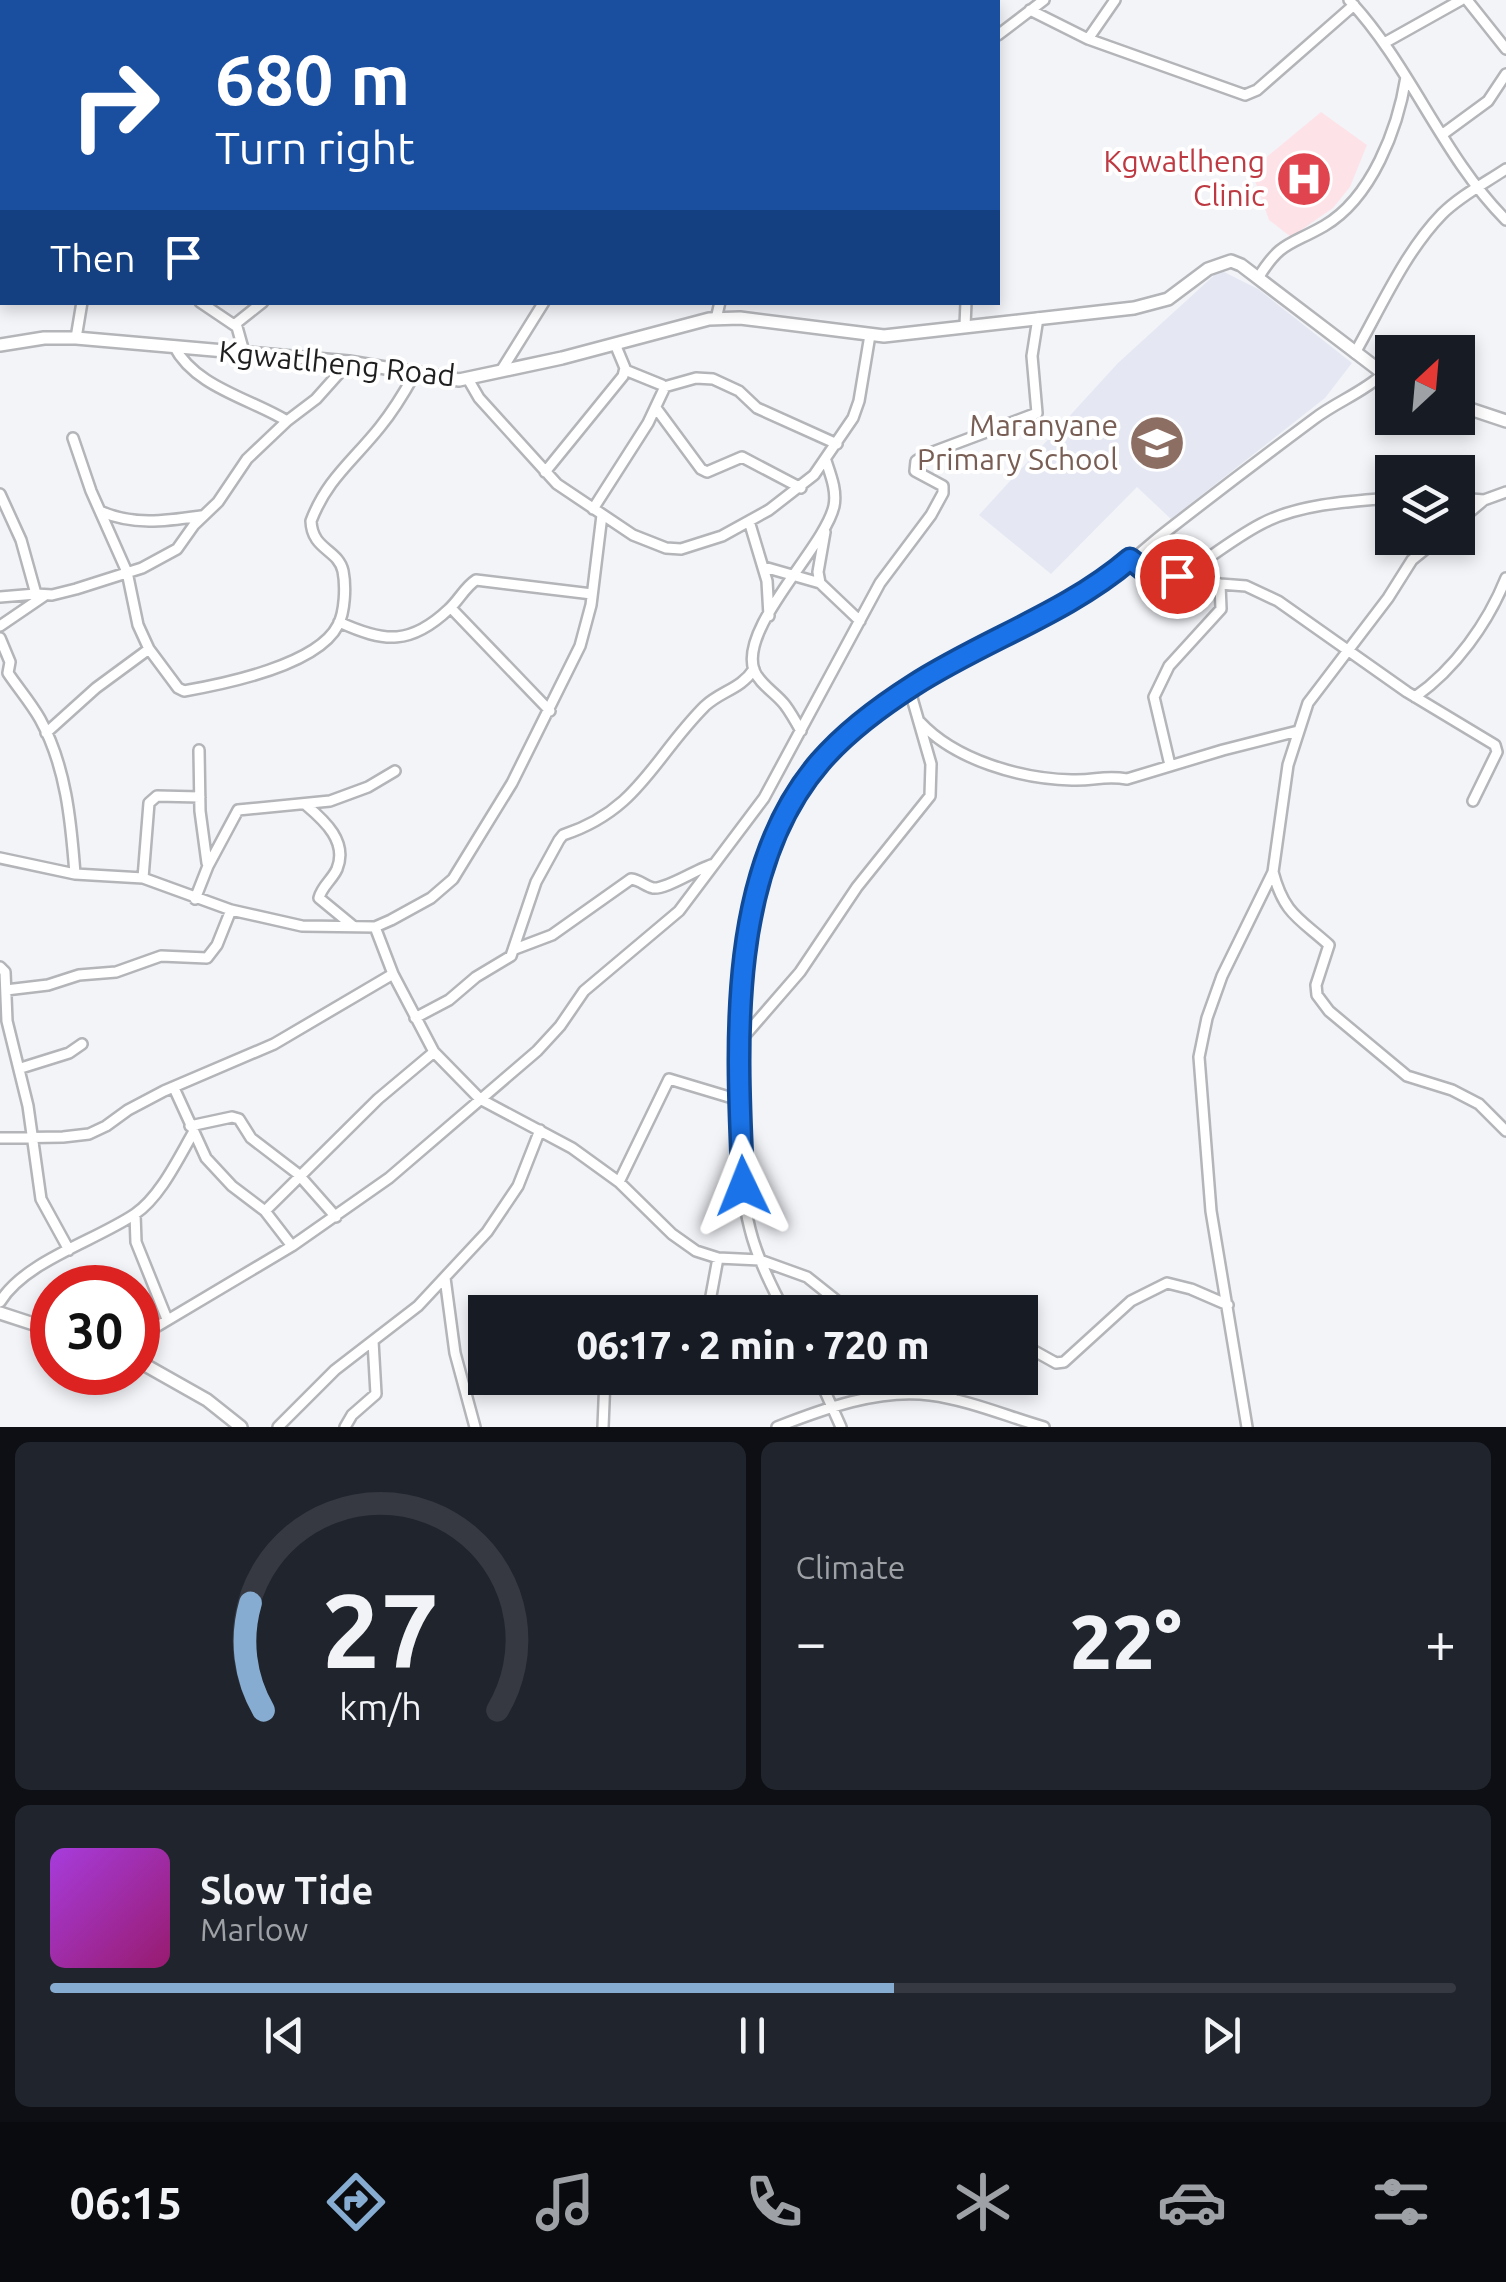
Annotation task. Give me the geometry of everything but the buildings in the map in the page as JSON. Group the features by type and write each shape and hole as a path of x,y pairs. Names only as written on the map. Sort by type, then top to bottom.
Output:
{"street":[{"path":"1000,32 1044,0"},
{"path":"1088,40 1115,0"},
{"path":"1386,42 1464,0 1506,49"},
{"path":"1030,10 1088,40 1245,95 1257,90 1356,3 1386,42 1478,187 1506,220"},
{"path":"1442,134 1488,101 1506,74"},
{"path":"1258,278 1282,246 1326,224 1369,178 1395,126 1406,75"},
{"path":"1355,353 1444,212 1506,169"},
{"name":"Kgwatlheng Road","path":"0,345 76,338 349,362 447,380 468,379 716,319 740,318 870,335 1154,304 1168,299 1220,262 1236,263 1375,368"},
{"path":"76,338 82,305"},
{"path":"204,305 240,331 244,352"},
{"path":"234,325 259,305"},
{"path":"500,371 542,305"},
{"path":"716,319 719,305"},
{"path":"966,305 966,326"},
{"path":"160,1326 292,1246 389,1178 537,1051 584,991 679,912 764,798 880,583 931,515 945,489 914,471 916,461 1037,413 1032,356 1038,318"},
{"path":"468,379 478,398 545,472 598,512 650,542 681,549 722,536 750,521 802,488 826,461 859,401 870,335"},
{"path":"615,344 625,370 664,387 696,378 713,379 739,391 757,408 837,444"},
{"path":"174,346 182,362 196,374 287,421"},
{"path":"0,596 76,590 165,558 178,549 218,502 247,459 316,399 349,362"},
{"path":"545,472 625,370"},
{"path":"73,438 127,572 138,625 149,649 172,682 184,690 224,684 300,657 330,635 339,622 342,568 318,543 311,521 326,489 379,428 414,374"},
{"path":"777,1295 749,1228 743,1186 739,1100 744,942 773,843 818,765 915,684 1089,591 1313,420 1375,384"},
{"path":"0,858 76,874 143,878 231,910 302,926 375,928 431,898 453,879 512,783 580,646 592,594 598,512 664,387"},
{"path":"656,408 701,469 708,472 735,458 745,458 802,488"},
{"path":"1475,411 1506,421"},
{"path":"820,583 818,572 826,527 835,502 826,461"},
{"path":"1475,508 1506,492"},
{"path":"0,494 41,594"},
{"path":"1475,499 1484,500"},
{"path":"1130,559 1149,574 1167,577 1188,572 1255,527 1281,515 1375,500"},
{"path":"100,511 115,518 147,522 203,516"},
{"path":"750,521 764,568 769,616"},
{"path":"801,731 786,706 759,679 753,654 793,573 826,527"},
{"path":"1418,555 1308,703 1280,806 1273,872 1278,894 1292,916 1328,946 1316,986 1322,1004 1408,1076 1452,1090 1479,1104 1506,1131"},
{"path":"764,568 820,583 860,621"},
{"path":"1188,572 1220,584 1246,586 1278,601 1347,652 1495,745 1497,752 1473,801"},
{"path":"1415,697 1451,667 1493,605 1506,578"},
{"path":"339,622 360,632 402,638 426,627 451,608 476,580 592,594"},
{"path":"1170,765 1154,697 1169,666 1220,613 1220,584"},
{"path":"0,626 41,594"},
{"path":"451,608 550,710"},
{"path":"0,638 10,662 4,676 46,733 57,756 76,874"},
{"path":"46,733 96,688 149,649"},
{"path":"414,1018 449,1000 506,961 515,949 536,882 559,840 598,822 636,791 706,705 742,685 754,669"},
{"path":"741,1040 800,972 857,887 930,796 931,764 912,698 915,684"},
{"path":"918,720 934,736 964,754 1068,780 1112,776 1126,780 1298,732"},
{"path":"198,750 208,866"},
{"path":"195,898 238,810 306,805 350,796 395,771"},
{"path":"143,878 148,803 157,796 200,797"},
{"path":"306,805 326,821 337,840 336,872 319,898 353,926"},
{"path":"515,949 552,935 631,879 655,888 664,887 689,872 716,864"},
{"path":"1247,1427 1211,1211 1199,1057 1222,976 1273,872"},
{"path":"6,990 48,985 79,975 116,972 161,956 207,958 217,946 231,910"},
{"path":"375,928 393,974 434,1052 480,1099 540,1130 619,1182 672,1234 696,1251 718,1258 760,1260 808,1277 830,1295"},
{"path":"0,967 5,972 8,1021 34,1136 40,1200 69,1250"},
{"path":"0,1138 88,1134 174,1088 274,1044 393,974"},
{"path":"21,1068 68,1053 82,1044"},
{"path":"265,1211 298,1174 434,1052"},
{"path":"619,1182 669,1079 739,1100"},
{"path":"174,1088 206,1158 232,1186 265,1211 292,1246"},
{"path":"0,1302 23,1278 135,1214 155,1194 191,1130 236,1117 251,1138 298,1174 336,1217"},
{"path":"278,1427 328,1377 418,1306 445,1278 505,1209 540,1130"},
{"path":"135,1214 136,1242 168,1319"},
{"path":"711,1295 718,1258"},
{"path":"445,1278 455,1353 475,1427"},
{"path":"1038,1353 1056,1363 1064,1362 1131,1301 1167,1283 1191,1288 1228,1305"},
{"path":"0,1313 30,1323"},
{"path":"345,1427 352,1415 376,1394 373,1341"},
{"path":"160,1373 207,1400 241,1427"},
{"path":"777,1427 834,1406 902,1394 954,1399 1044,1427"},
{"path":"603,1427 604,1395"},
{"path":"828,1395 840,1427"},
{"path":"949,1395 954,1399"}],"shaded area":[{"name":"Kgwatlheng Clinic","path":"1321,112 1367,145 1350,187 1333,208 1291,237 1269,220 1251,170"},
{"name":"Maranyane Primary School","path":"1220,270 1258,289 1352,363 1325,398 1171,519 1137,487 1051,574 979,515 1118,363"}],"place":[{"name":"Kgwatlheng Clinic","path":"1304,179"},
{"name":"Maranyane Primary School","path":"1157,443"}],"route":[{"path":"743,1186 739,1083 744,942 773,843 807,780 832,750 915,684 1089,591 1130,559 1149,574 1177,576"}]}
